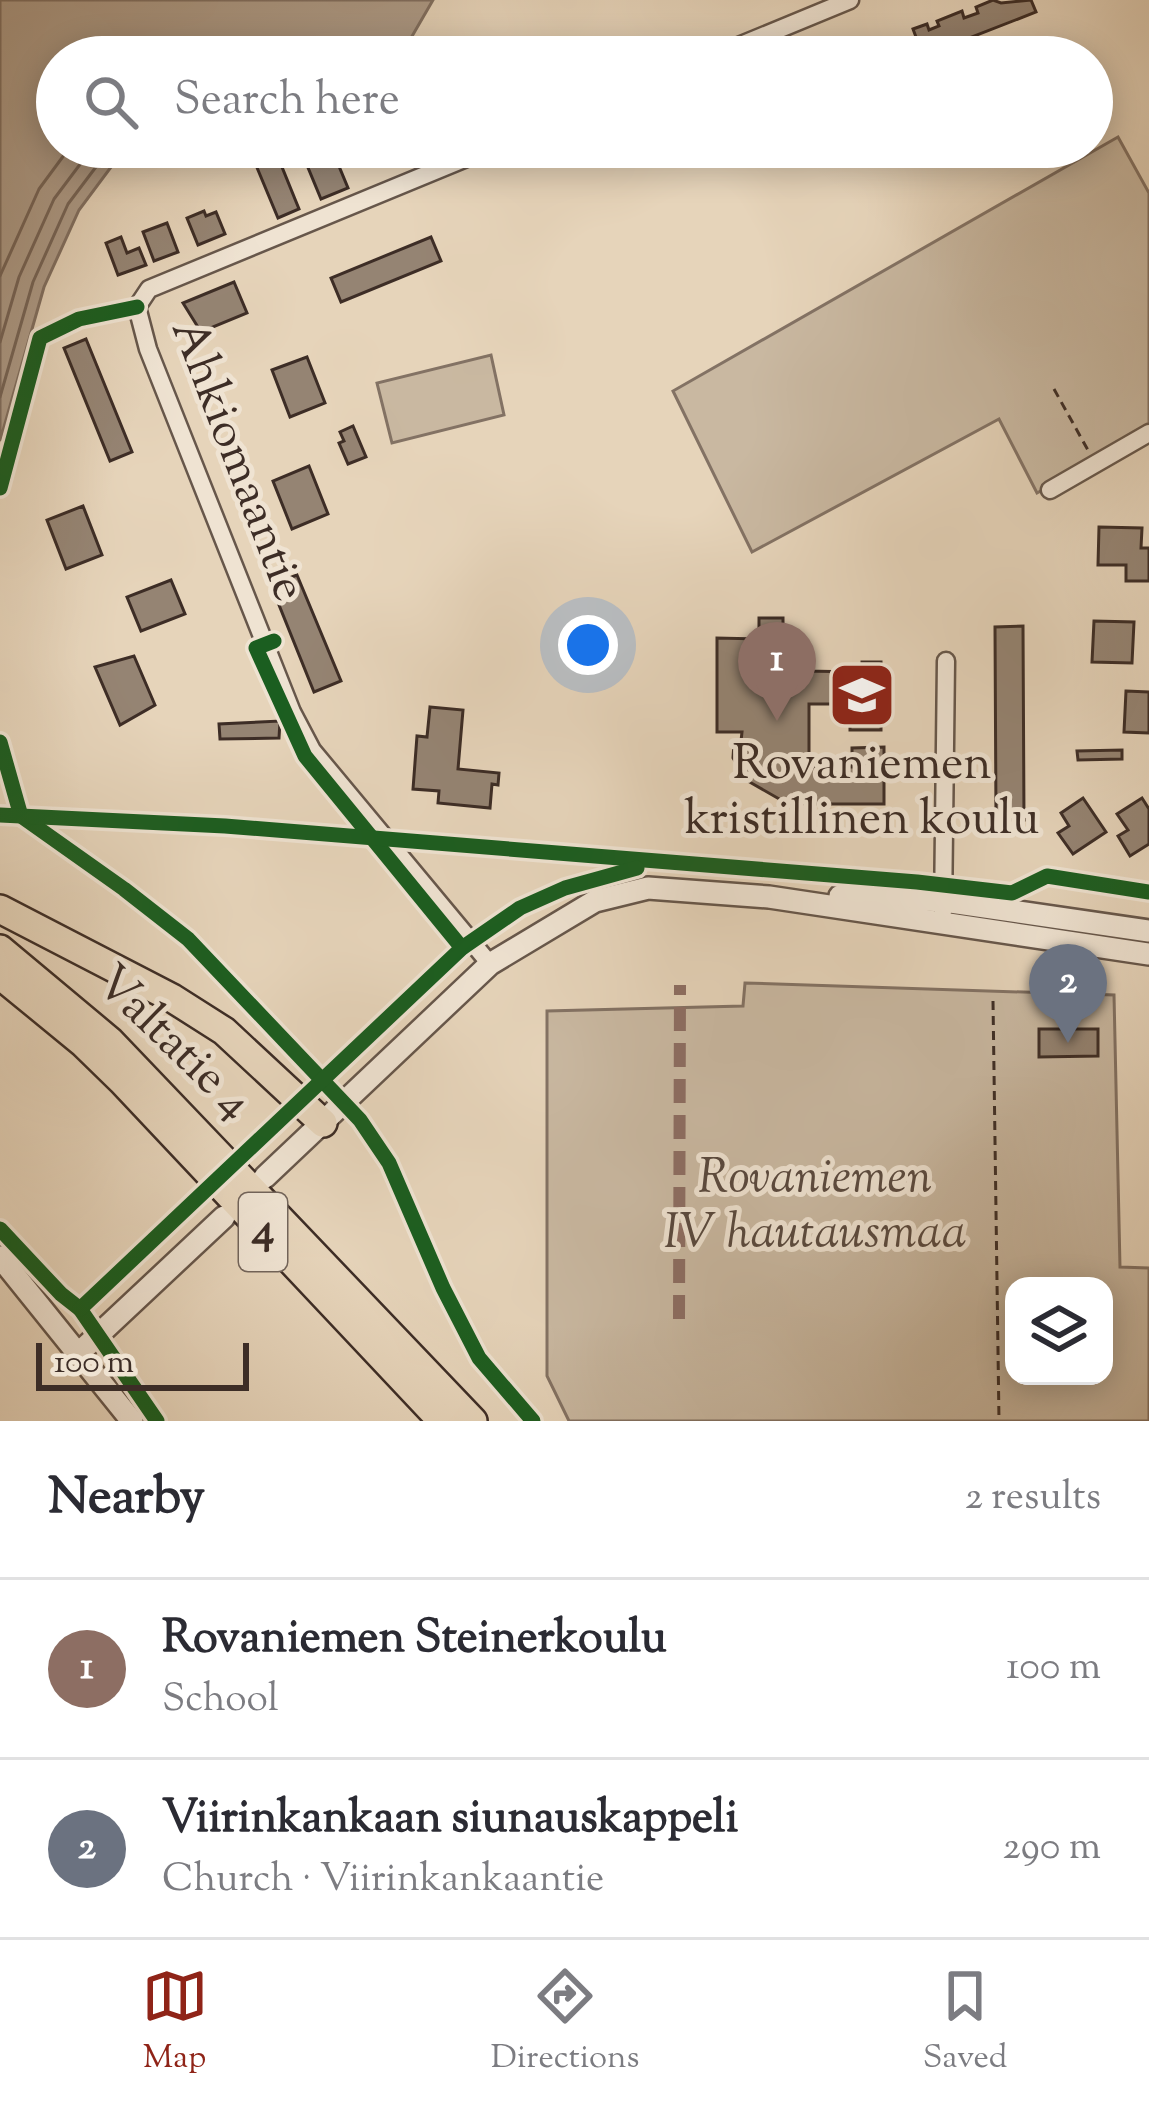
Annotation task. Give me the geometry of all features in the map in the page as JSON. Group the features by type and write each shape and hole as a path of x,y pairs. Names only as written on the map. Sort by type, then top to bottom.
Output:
{"highway":[{"path":"0,909 172,998 224,1031 323,1123"},
{"name":"Valtatie 4","path":"0,949 110,1040 434,1406"},
{"name":"Valtatie 4","path":"0,975 122,1081 434,1406"},
{"path":"434,1406 476,1421"}],"street":[{"path":"763,36 850,0"},
{"name":"Ahkiomaantie","path":"442,168 149,289 137,308 148,349 312,750 490,964"},
{"path":"1050,490 1149,434"},
{"path":"943,912 946,661"},
{"path":"266,1177 490,964 595,901 648,888 769,897 893,896 943,912 1149,954"},
{"path":"943,912 1149,932"},
{"path":"79,1353 224,1217"},
{"path":"0,1257 132,1421"}],"path":[{"path":"1054,389 1095,464"},
{"path":"993,1001 999,1421"}],"green space":[{"path":"1118,137 1149,193 1149,432 1037,493 999,419 752,552 673,391 1064,168 1113,168 1113,140"},
{"path":"491,355 504,415 392,443 377,383"},
{"name":"Rovaniemen IV hautausmaa","path":"745,983 1114,995 1120,1267 1149,1268 1149,1421 569,1421 547,1376 547,1011 743,1006"}],"water":[{"path":"0,0 433,0 412,36 36,36 36,168 110,168 79,210 44,287 0,441"}],"building":[{"path":"993,0 1031,0 1036,12 974,36 916,36 913,29 927,24 929,30 939,26 937,21 962,11 964,18 978,13 976,7"},
{"path":"257,168 282,168 299,209 278,218"},
{"path":"308,168 340,168 348,188 321,199"},
{"path":"204,211 206,216 216,212 225,234 198,245 187,218"},
{"path":"167,223 178,252 154,261 143,232"},
{"path":"121,237 127,253 139,248 146,265 118,275 106,243"},
{"path":"431,237 441,261 341,302 331,278"},
{"path":"234,282 247,313 201,332 183,303"},
{"path":"86,339 132,452 110,461 64,348"},
{"path":"307,357 325,403 290,417 272,370"},
{"path":"353,426 366,457 348,464 339,443 344,441 340,432"},
{"path":"309,466 328,514 292,529 273,481"},
{"path":"83,506 102,555 66,569 47,520"},
{"path":"1099,527 1142,528 1141,548 1149,548 1149,581 1126,581 1126,565 1098,565"},
{"path":"297,575 341,681 314,692 271,585"},
{"path":"171,580 185,614 141,631 127,597"},
{"path":"759,618 783,618 783,639 804,639 804,671 862,672 862,662 881,662 881,730 850,730 850,704 809,704 809,767 852,767 852,748 884,747 884,804 788,804 746,780 733,758 734,743 741,741 742,732 717,732 717,638 759,639"},
{"path":"1094,621 1134,622 1132,663 1092,662"},
{"path":"1023,626 1024,820 996,820 995,627"},
{"path":"134,656 155,705 120,725 95,667"},
{"path":"1126,691 1149,692 1149,733 1124,732"},
{"path":"430,707 463,710 458,769 499,773 498,785 492,784 490,808 438,803 439,791 413,789 417,736 427,737"},
{"path":"280,721 279,738 220,739 219,724"},
{"path":"1122,750 1122,759 1078,760 1077,751"},
{"path":"1083,798 1106,832 1073,854 1058,833 1069,826 1061,813"},
{"path":"1142,798 1149,809 1149,844 1130,856 1118,836 1128,830 1117,814"},
{"path":"1039,1029 1098,1029 1098,1056 1039,1057"}],"marked path":[{"path":"679,1319 680,985"}],"cycle path":[{"path":"0,488 40,338 79,319 137,307"},
{"path":"274,641 256,648 305,756 462,948"},
{"path":"0,742 21,816 188,939 360,1120 389,1163 479,1358 533,1421"},
{"path":"0,815 225,826 1012,893 1047,876 1149,892"},
{"path":"80,1309 462,948 520,908 565,888 637,868"},
{"path":"0,1229 80,1309 157,1421"}],"place":[{"name":"Rovaniemen kristillinen koulu","path":"862,695"},
{"name":"Rovaniemen Steinerkoulu","path":"777,721"},
{"name":"Viirinkankaan siunauskappeli","path":"1068,1043"}]}
